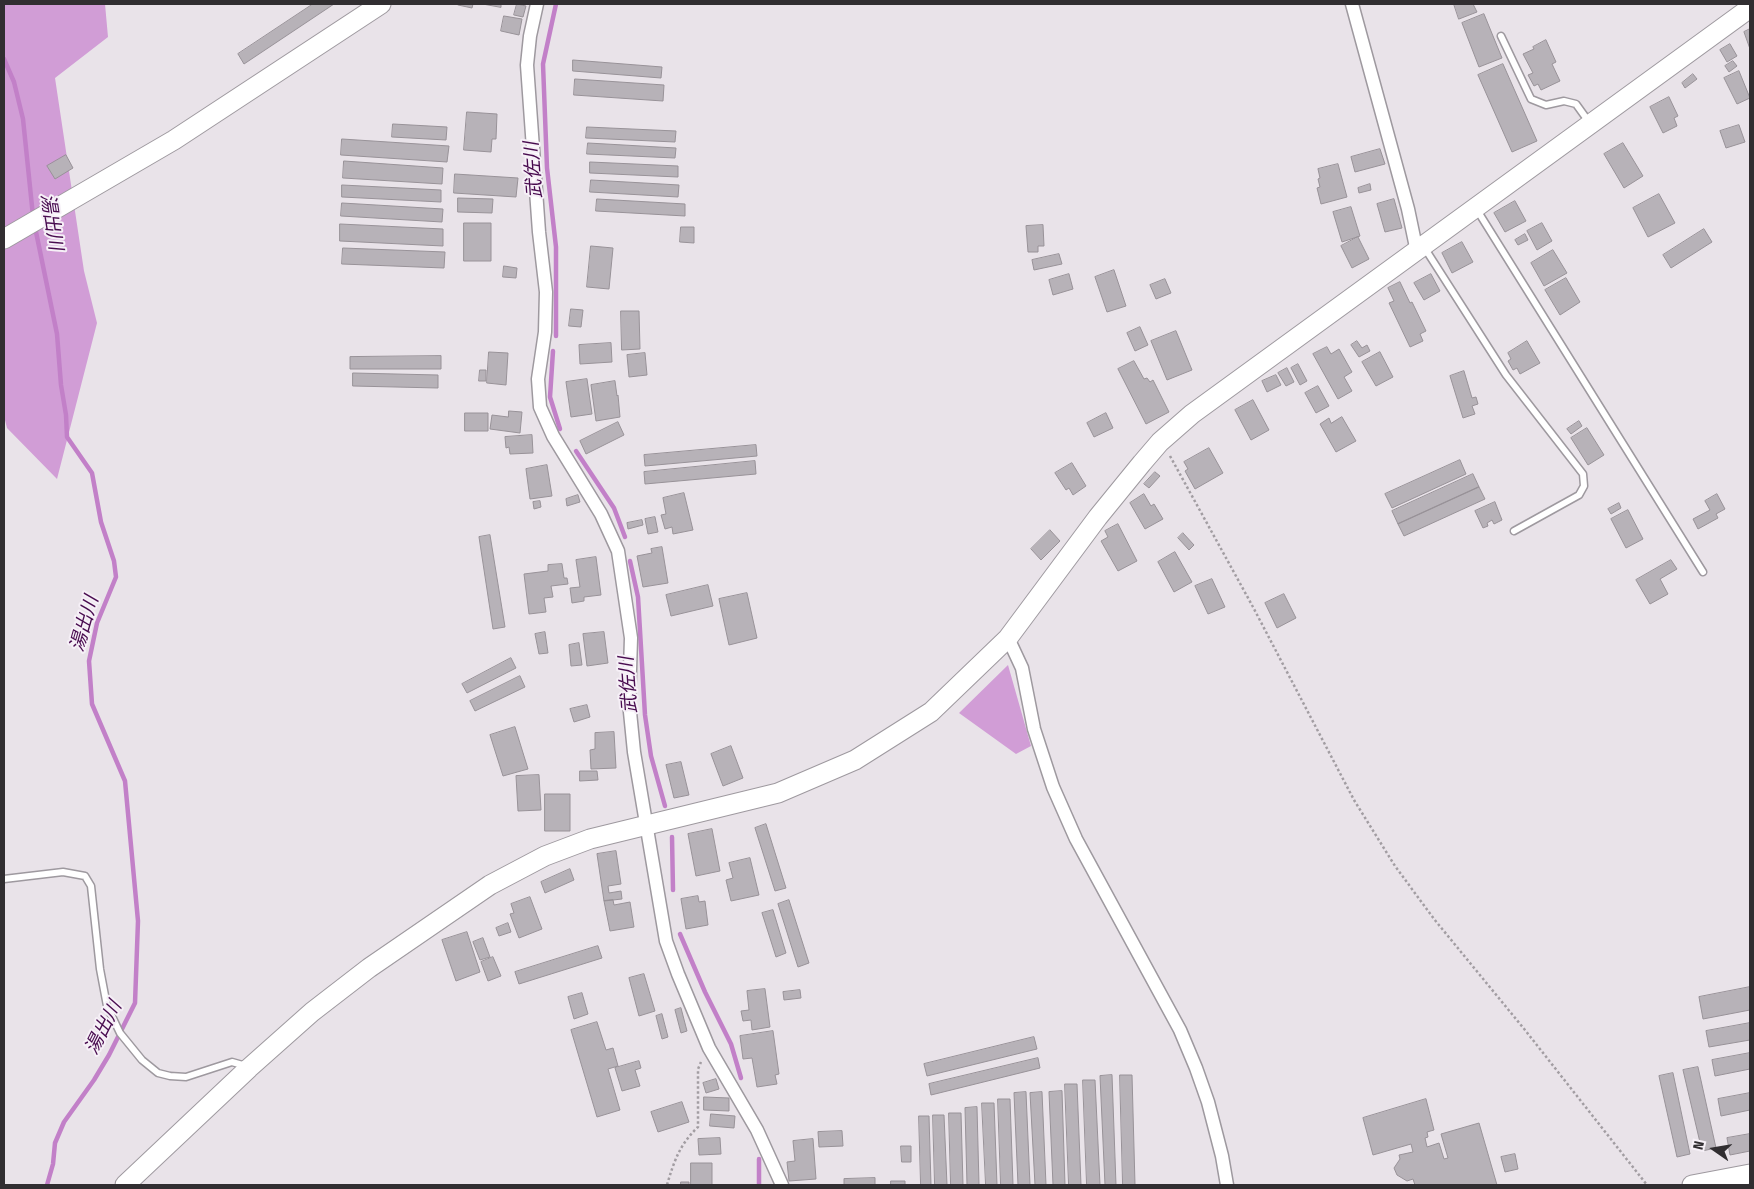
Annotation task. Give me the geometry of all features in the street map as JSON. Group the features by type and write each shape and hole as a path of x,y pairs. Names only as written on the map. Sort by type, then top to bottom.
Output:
{"street":[{"path":"9,237 174,140 381,4"},
{"path":"537,4 530,36 527,65 538,232 546,292 545,332 538,379 540,407 553,436 601,514 618,551 631,638 629,702 634,752 666,941 709,1048 757,1130 782,1185"},
{"path":"1352,4 1420,249"},
{"path":"125,1185 249,1068 312,1012 370,968 490,885 545,856 590,839 778,793 856,760 931,712 1008,638 1098,517 1160,442 1192,414 1750,8"},
{"path":"1008,638 1022,668 1034,729 1053,787 1076,839 1180,1030 1196,1068 1208,1102 1222,1156 1227,1185"},
{"path":"1692,1185 1743,1178"}],"lane":[{"path":"1501,36 1531,99 1546,106 1564,101 1576,104 1591,124"},
{"path":"1475,207 1703,572"},
{"path":"1420,249 1506,375 1583,474 1584,486 1579,494 1514,530"},
{"path":"4,879 63,872 85,876 91,886 100,970 107,1006 120,1033 142,1060 158,1073 186,1077 232,1062 249,1068"}],"path":[{"path":"1160,442 1187,484 1354,800 1395,866 1434,919 1531,1037 1647,1185"},
{"path":"667,1185 674,1160 688,1137 698,1127 698,1068 709,1048"}],"shaded area":[{"path":"4,4 105,4 108,37 55,78 84,271 97,323 57,479 7,428 4,416"},
{"path":"1008,665 1031,746 1016,754 959,713"}],"building":[{"path":"313,4 334,4 244,64 238,54"},
{"path":"458,4 473,4 472,8"},
{"path":"483,4 501,4 501,7"},
{"path":"517,4 526,6 523,17 514,15"},
{"path":"1454,4 1473,4 1477,12 1459,19"},
{"path":"1484,14 1502,58 1479,67 1462,23"},
{"path":"504,16 522,19 519,35 501,31"},
{"path":"1750,29 1750,49 1744,32"},
{"path":"1546,40 1556,62 1552,64 1560,81 1541,90 1538,84 1534,86 1528,75 1533,73 1523,54"},
{"path":"1730,44 1737,56 1727,62 1720,50"},
{"path":"573,60 662,67 661,78 573,71"},
{"path":"1733,61 1737,66 1729,72 1725,66"},
{"path":"1503,64 1537,141 1512,152 1478,75"},
{"path":"1739,71 1750,98 1737,104 1724,78"},
{"path":"1693,74 1697,79 1685,88 1682,83"},
{"path":"575,79 664,85 663,101 574,95"},
{"path":"1669,97 1678,116 1674,118 1677,126 1663,133 1650,107"},
{"path":"467,112 497,114 496,139 492,139 491,152 464,150"},
{"path":"393,124 447,127 446,140 392,137"},
{"path":"1739,125 1745,142 1726,148 1720,131"},
{"path":"587,127 676,131 675,142 586,138"},
{"path":"342,139 449,146 447,162 341,155"},
{"path":"588,143 676,148 675,158 587,154"},
{"path":"1623,143 1643,176 1624,188 1604,154"},
{"path":"1380,149 1385,164 1355,172 1351,157"},
{"path":"66,155 73,168 55,179 47,166"},
{"path":"344,161 443,168 442,184 343,178"},
{"path":"590,162 678,166 678,177 590,173"},
{"path":"1338,164 1347,197 1321,204 1317,188 1320,187 1318,169"},
{"path":"455,174 518,178 516,197 454,193"},
{"path":"591,180 679,185 678,197 590,192"},
{"path":"1370,184 1371,190 1359,193 1358,188"},
{"path":"342,185 441,190 441,202 342,197"},
{"path":"1659,194 1675,223 1648,237 1633,208"},
{"path":"458,198 493,199 492,213 458,212"},
{"path":"597,199 685,204 685,216 596,211"},
{"path":"1394,199 1402,228 1385,232 1377,204"},
{"path":"1515,201 1526,221 1505,232 1494,213"},
{"path":"342,203 443,209 442,222 341,216"},
{"path":"1351,207 1360,236 1342,242 1333,212"},
{"path":"464,223 491,223 491,261 464,261"},
{"path":"1542,223 1552,241 1537,250 1527,231"},
{"path":"340,224 443,229 443,246 340,241"},
{"path":"1043,225 1044,246 1038,246 1038,252 1028,252 1026,226"},
{"path":"681,227 694,227 694,243 680,242"},
{"path":"1704,229 1712,242 1671,268 1663,255"},
{"path":"1525,234 1528,240 1518,245 1515,240"},
{"path":"1358,237 1369,259 1352,268 1341,246"},
{"path":"1462,242 1473,262 1452,273 1442,253"},
{"path":"591,246 613,248 609,289 587,287"},
{"path":"343,248 445,252 444,268 342,264"},
{"path":"1553,250 1567,273 1544,286 1531,263"},
{"path":"1059,254 1062,264 1034,270 1032,260"},
{"path":"504,266 517,268 516,278 503,277"},
{"path":"1114,270 1126,306 1107,312 1095,277"},
{"path":"1069,274 1073,289 1053,295 1049,280"},
{"path":"1431,274 1440,291 1424,300 1414,283"},
{"path":"1566,278 1580,302 1560,315 1545,290"},
{"path":"1165,279 1171,293 1156,299 1150,285"},
{"path":"1400,282 1426,331 1420,334 1423,341 1410,347 1389,303 1394,301 1388,288"},
{"path":"571,309 583,310 581,327 569,326"},
{"path":"621,311 639,311 640,349 622,350"},
{"path":"1140,327 1148,345 1135,351 1127,333"},
{"path":"1176,331 1192,370 1167,380 1151,341"},
{"path":"1357,341 1362,348 1367,345 1370,351 1359,357 1351,345"},
{"path":"1527,341 1540,363 1520,374 1517,368 1513,370 1508,361 1511,359 1508,353"},
{"path":"611,343 612,362 580,364 579,345"},
{"path":"1327,347 1331,354 1339,349 1352,372 1344,377 1352,391 1338,399 1313,354"},
{"path":"489,352 508,353 506,385 487,383"},
{"path":"1380,352 1393,377 1376,386 1362,362"},
{"path":"645,353 647,375 629,377 627,355"},
{"path":"441,356 441,369 350,369 350,357"},
{"path":"1134,361 1144,379 1147,378 1150,382 1153,380 1169,412 1146,424 1118,369"},
{"path":"1298,364 1307,381 1300,385 1291,368"},
{"path":"1287,368 1294,382 1286,386 1278,373"},
{"path":"480,370 486,370 486,381 479,381"},
{"path":"1464,371 1472,398 1476,397 1478,404 1472,406 1475,414 1463,418 1450,376"},
{"path":"353,373 438,375 438,388 353,386"},
{"path":"1276,375 1281,385 1267,392 1262,381"},
{"path":"587,379 592,414 571,417 566,382"},
{"path":"615,381 620,417 596,421 591,385"},
{"path":"1318,386 1329,406 1316,413 1305,393"},
{"path":"1253,400 1269,430 1251,440 1235,410"},
{"path":"509,411 522,412 520,433 490,429 492,415 508,417"},
{"path":"465,413 488,413 488,431 465,431"},
{"path":"1106,413 1113,428 1094,437 1087,423"},
{"path":"1342,417 1356,441 1336,452 1320,424 1329,418 1331,423"},
{"path":"1579,421 1582,426 1571,434 1567,429"},
{"path":"618,422 624,435 586,454 580,441"},
{"path":"1587,428 1604,455 1588,465 1571,438"},
{"path":"532,435 533,453 510,454 509,447 506,448 505,437"},
{"path":"756,445 757,456 645,466 644,455"},
{"path":"1209,448 1223,473 1195,489 1185,471 1188,469 1184,462"},
{"path":"1460,460 1466,474 1392,508 1385,494"},
{"path":"755,461 756,474 645,484 644,472"},
{"path":"1072,463 1086,486 1073,495 1069,488 1066,490 1055,473"},
{"path":"547,465 552,496 530,499 526,469"},
{"path":"1155,472 1160,476 1149,488 1144,484"},
{"path":"1473,474 1479,487 1398,524 1392,511"},
{"path":"1479,487 1485,499 1404,536 1398,524"},
{"path":"684,493 693,530 673,534 672,527 665,529 661,515 666,514 663,498"},
{"path":"1144,494 1151,506 1154,504 1163,519 1145,529 1130,503"},
{"path":"1717,494 1725,509 1716,514 1718,518 1698,529 1693,519 1710,510 1705,501"},
{"path":"578,495 580,502 567,506 566,499"},
{"path":"540,501 541,507 534,509 533,502"},
{"path":"1495,502 1502,520 1494,524 1492,520 1487,523 1488,526 1483,528 1475,511"},
{"path":"1619,503 1621,508 1611,514 1608,509"},
{"path":"1628,510 1643,539 1626,548 1611,519"},
{"path":"655,517 658,532 648,534 645,519"},
{"path":"642,520 643,525 628,529 627,523"},
{"path":"1118,524 1137,561 1118,571 1101,541 1108,537 1105,531"},
{"path":"1050,530 1060,541 1041,560 1031,549"},
{"path":"1183,533 1194,545 1189,550 1178,538"},
{"path":"490,535 505,627 493,629 479,537"},
{"path":"662,547 668,583 643,587 637,556 652,553 651,549"},
{"path":"1175,552 1192,582 1174,592 1158,562"},
{"path":"596,557 601,595 584,597 584,601 572,603 570,588 580,587 576,560"},
{"path":"1671,560 1677,569 1660,579 1668,594 1650,604 1636,580"},
{"path":"562,564 564,578 567,578 568,584 551,586 553,597 544,598 546,612 529,614 524,574 548,571 548,565"},
{"path":"1212,579 1225,607 1208,614 1195,586"},
{"path":"708,585 713,606 671,616 666,595"},
{"path":"747,593 757,638 729,645 719,599"},
{"path":"1284,594 1296,618 1277,628 1265,603"},
{"path":"545,632 548,653 539,654 535,634"},
{"path":"604,632 608,663 587,666 583,634"},
{"path":"579,643 582,665 571,666 569,645"},
{"path":"511,658 516,668 467,693 462,684"},
{"path":"520,676 525,687 475,711 470,701"},
{"path":"587,705 590,717 574,722 570,709"},
{"path":"515,727 528,769 503,776 490,735"},
{"path":"614,732 616,768 591,769 590,750 595,749 595,733"},
{"path":"731,746 743,778 723,786 711,754"},
{"path":"681,762 689,795 674,798 666,765"},
{"path":"580,771 597,771 598,780 580,781"},
{"path":"539,775 541,810 518,811 516,776"},
{"path":"545,794 570,794 570,831 545,831"},
{"path":"766,824 786,888 775,891 755,828"},
{"path":"712,829 720,871 696,876 688,834"},
{"path":"616,851 621,884 608,886 609,893 621,891 622,899 604,901 597,854"},
{"path":"750,858 759,895 731,901 726,880 733,878 729,863"},
{"path":"570,869 574,880 545,893 541,882"},
{"path":"698,896 699,902 705,901 708,925 686,929 681,899"},
{"path":"530,897 542,929 519,938 510,914 514,913 511,904"},
{"path":"613,900 614,905 630,902 634,927 610,931 604,901"},
{"path":"789,900 809,963 798,967 778,904"},
{"path":"773,910 786,953 776,957 762,913"},
{"path":"508,923 511,932 499,936 496,928"},
{"path":"467,932 480,972 456,981 442,940"},
{"path":"483,938 490,957 480,960 473,942"},
{"path":"598,946 602,958 519,984 515,972"},
{"path":"493,957 501,976 488,981 481,962"},
{"path":"644,974 655,1011 639,1016 629,978"},
{"path":"1750,987 1750,1010 1703,1019 1699,997"},
{"path":"765,989 770,1027 752,1030 751,1020 743,1021 741,1011 749,1010 747,991"},
{"path":"800,990 801,998 784,1000 783,992"},
{"path":"582,993 588,1014 574,1019 568,997"},
{"path":"681,1008 687,1031 681,1033 675,1010"},
{"path":"662,1014 668,1037 662,1039 656,1016"},
{"path":"597,1022 606,1050 613,1048 618,1066 608,1069 620,1110 597,1117 571,1030"},
{"path":"1750,1023 1750,1040 1709,1047 1706,1031"},
{"path":"773,1031 779,1074 775,1075 777,1084 757,1087 752,1058 743,1059 740,1036"},
{"path":"1034,1037 1037,1049 927,1076 924,1064"},
{"path":"1750,1053 1750,1069 1715,1076 1712,1060"},
{"path":"1038,1058 1040,1068 931,1095 929,1084"},
{"path":"639,1061 641,1068 635,1070 640,1086 622,1091 615,1068"},
{"path":"1698,1067 1716,1148 1702,1151 1683,1070"},
{"path":"1673,1073 1690,1154 1677,1157 1659,1076"},
{"path":"1112,1075 1116,1185 1105,1185 1100,1076"},
{"path":"1120,1075 1132,1075 1135,1185 1123,1185"},
{"path":"716,1079 719,1089 706,1093 703,1083"},
{"path":"1083,1080 1095,1080 1100,1185 1087,1185"},
{"path":"1065,1084 1077,1084 1081,1185 1069,1185"},
{"path":"1062,1091 1065,1185 1053,1185 1049,1092"},
{"path":"1026,1092 1030,1185 1018,1185 1014,1093"},
{"path":"1042,1092 1046,1185 1035,1185 1030,1093"},
{"path":"1750,1093 1750,1110 1721,1116 1718,1099"},
{"path":"704,1097 729,1098 729,1111 704,1110"},
{"path":"998,1099 1010,1099 1013,1185 1001,1185"},
{"path":"1426,1099 1434,1130 1427,1132 1428,1137 1425,1138 1427,1147 1439,1143 1444,1159 1448,1158 1441,1134 1479,1123 1497,1185 1415,1185 1413,1179 1407,1181 1397,1175 1394,1168 1400,1159 1399,1155 1413,1152 1411,1144 1373,1155 1363,1118"},
{"path":"682,1102 689,1122 658,1132 651,1112"},
{"path":"982,1103 994,1103 997,1185 986,1185"},
{"path":"977,1107 979,1185 967,1185 965,1108"},
{"path":"949,1113 961,1113 963,1185 951,1185"},
{"path":"711,1114 735,1116 734,1128 710,1126"},
{"path":"933,1115 944,1115 947,1185 935,1185"},
{"path":"919,1116 929,1116 931,1185 921,1185"},
{"path":"842,1131 843,1146 819,1147 818,1132"},
{"path":"1750,1134 1750,1151 1730,1155 1727,1138"},
{"path":"720,1138 721,1154 699,1155 698,1139"},
{"path":"813,1139 816,1179 789,1181 787,1162 795,1161 793,1141"},
{"path":"901,1146 911,1146 911,1162 902,1162"},
{"path":"1515,1154 1518,1169 1505,1172 1501,1157"},
{"path":"691,1163 712,1163 712,1185 691,1185"},
{"path":"875,1178 875,1185 844,1185 844,1179"},
{"path":"891,1181 905,1181 905,1185 891,1185"},
{"path":"681,1182 689,1182 689,1185 681,1185"}],"waterway":[{"name":"武佐川","path":"556,4 543,64 547,168 556,247 556,336"},
{"name":"湯出川","path":"4,59 14,82 23,119 33,216"},
{"name":"湯出川","path":"35,227 57,334 67,437 92,473 101,522 114,561 116,577 97,623 89,661 92,704 125,781 138,921 135,1003 109,1055 64,1122 55,1143 53,1164 47,1185"},
{"name":"武佐川","path":"553,351 550,397 560,429"},
{"name":"武佐川","path":"576,451 614,508 625,537"},
{"name":"武佐川","path":"630,561 638,597 645,715 651,756 665,806"},
{"name":"武佐川","path":"672,837 673,890"},
{"name":"武佐川","path":"680,934 705,992 731,1044 741,1078"},
{"name":"武佐川","path":"759,1159 759,1185"}]}
